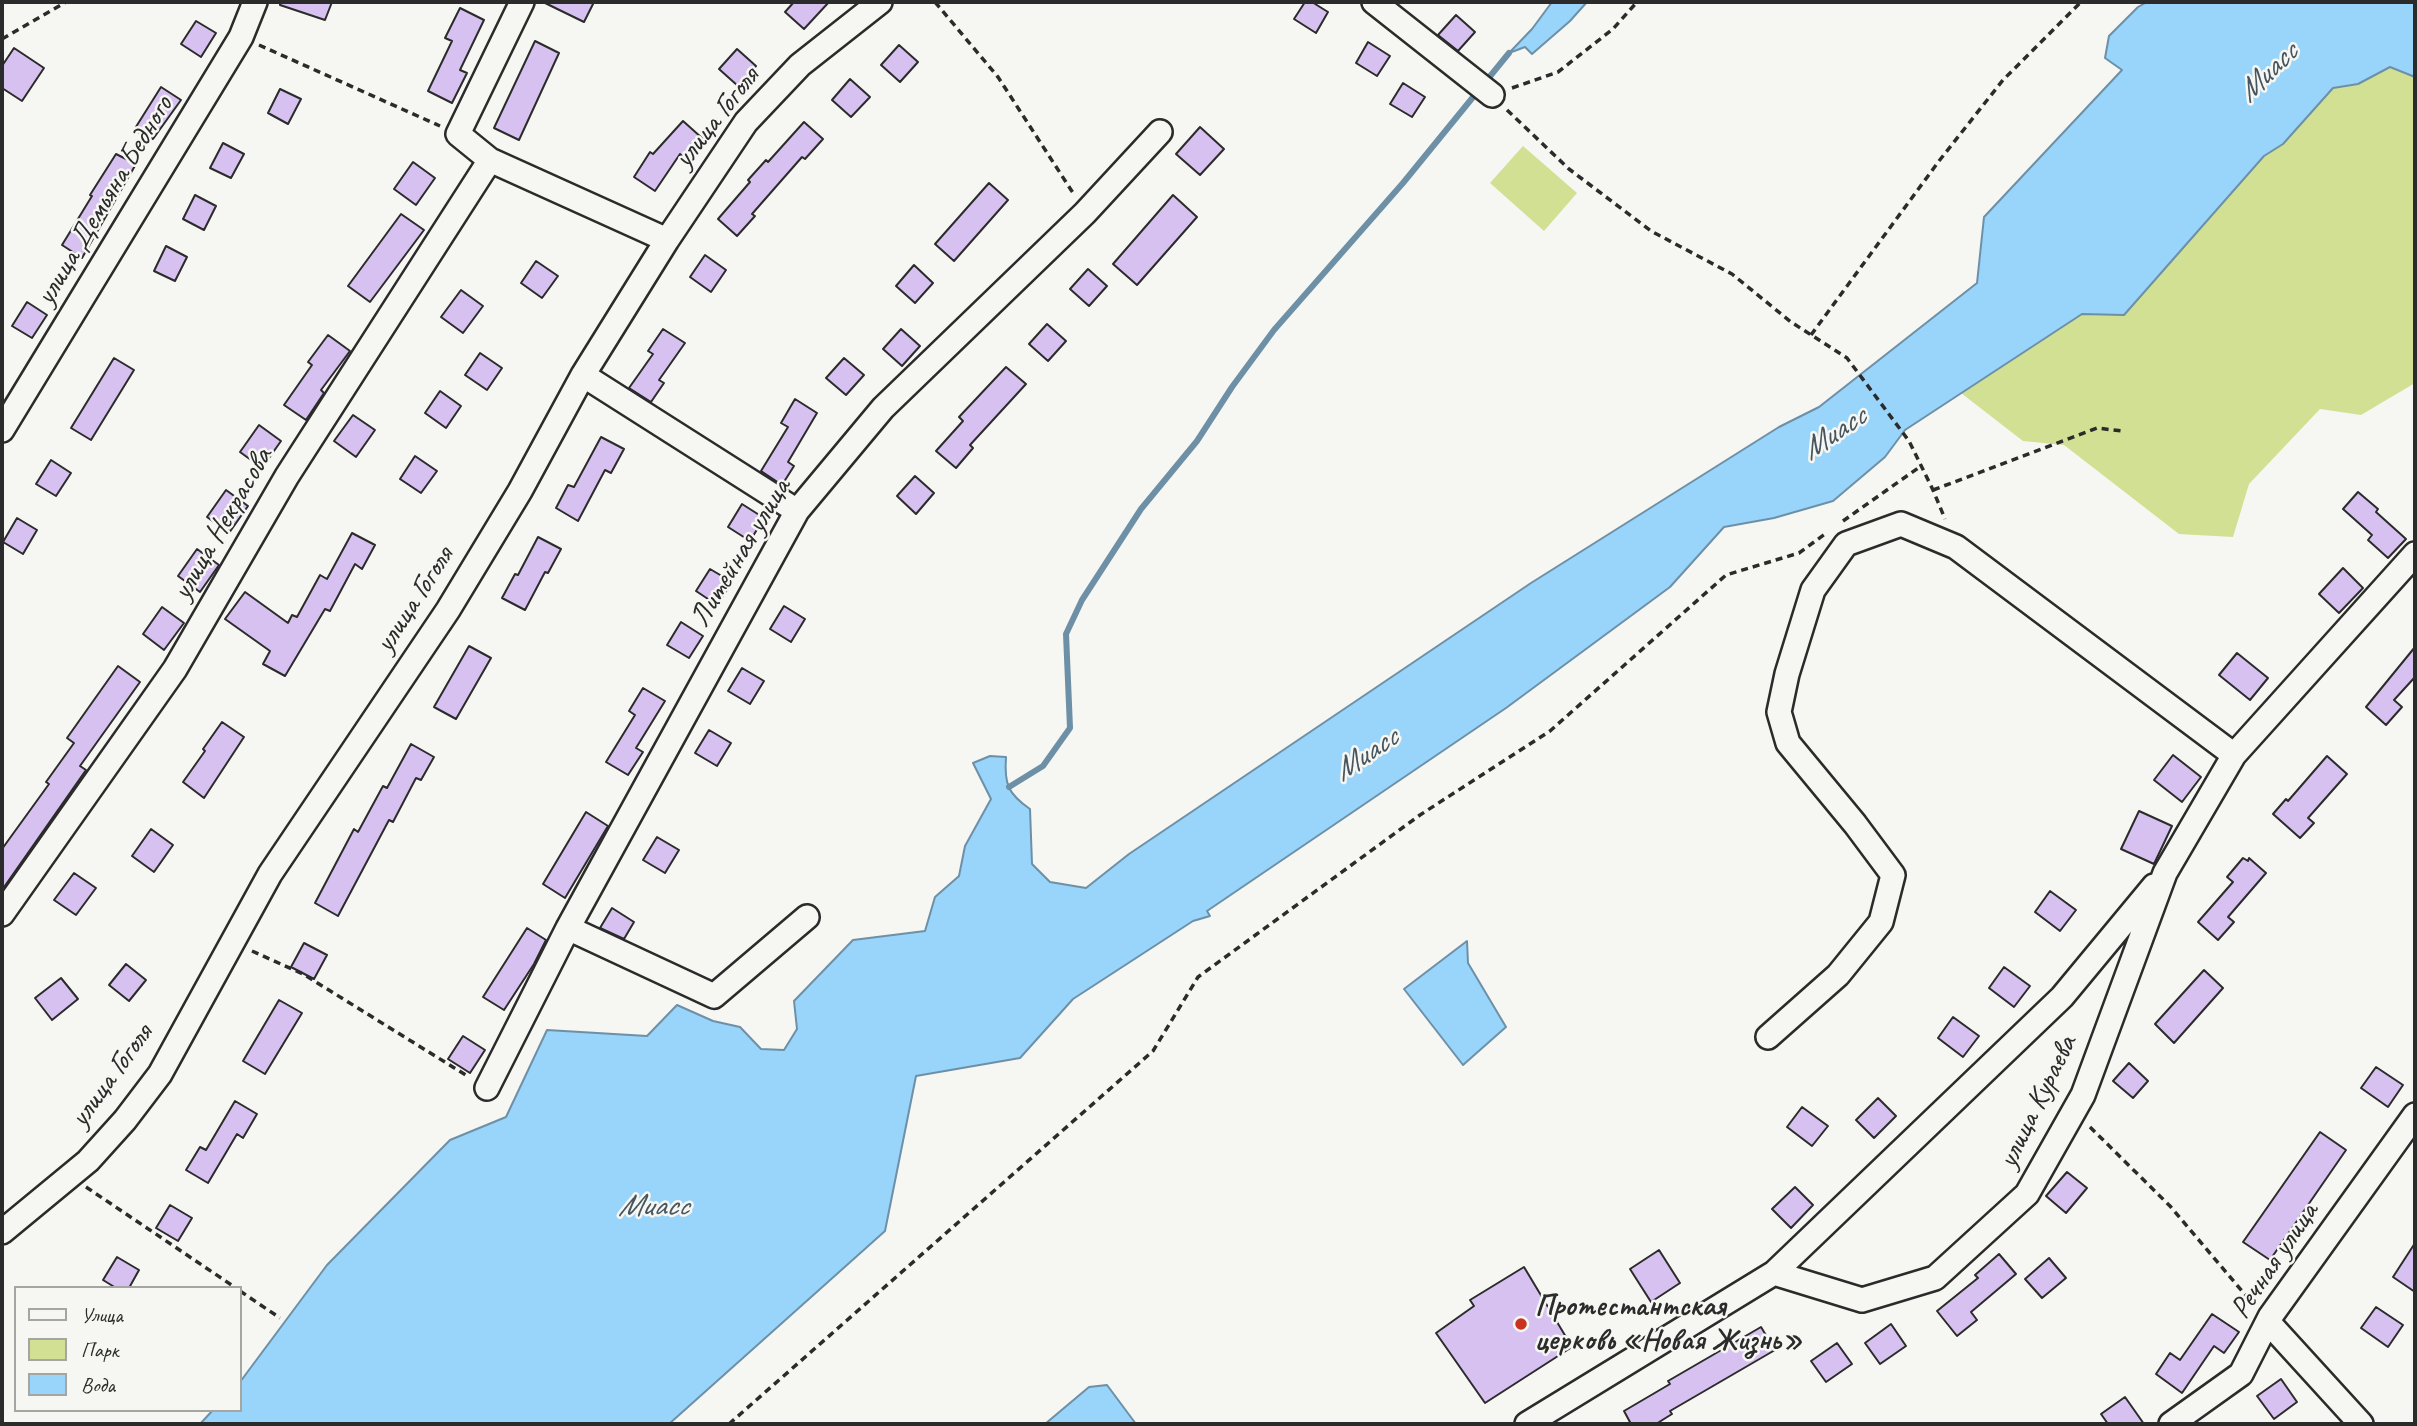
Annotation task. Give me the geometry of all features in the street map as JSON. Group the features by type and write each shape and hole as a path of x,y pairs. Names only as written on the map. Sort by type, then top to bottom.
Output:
{"street":[{"name":"улица Демьяна Бедного","path":"2,430 241,37 255,2"},
{"path":"522,2 458,134 490,160 667,240"},
{"name":"улица Гоголя","path":"2,1232 88,1161 125,1120 160,1074 270,874 448,610 520,491 583,375 667,240 746,122 800,65 880,2"},
{"path":"1374,2 1492,95"},
{"name":"Литейная улица","path":"487,1088 568,928 797,511 883,408 1085,213 1160,132"},
{"name":"улица Некрасова","path":"2,914 178,665 287,476 490,160"},
{"path":"583,375 797,511"},
{"path":"1768,1037 1838,975 1881,922 1893,875 1856,824 1787,743 1779,712 1787,674 1813,590 1846,544 1901,524 1956,547 2234,755"},
{"name":"улица Кураева","path":"1774,1273 1862,1300 1935,1278 2027,1194 2083,1095 2165,873 2234,755 2415,554"},
{"path":"1527,1424 1774,1273 2062,996 2165,873"},
{"path":"568,928 714,996 807,917"},
{"name":"Речная улица","path":"2171,1424 2241,1374 2268,1322 2415,1115"},
{"path":"2268,1322 2361,1424"}],"path":[{"path":"2,39 66,2"},
{"path":"935,2 998,77 1085,213"},
{"path":"1637,2 1613,29 1558,72 1492,95 1569,169 1651,231 1732,274 1791,322 1847,358 1909,442 1933,489 1956,547"},
{"path":"1811,335 1939,161 2003,80 2081,2"},
{"path":"241,37 458,134"},
{"path":"1933,489 2097,428 2122,431"},
{"path":"1843,521 1921,466"},
{"path":"729,1424 1153,1051 1198,977 1420,815 1550,732 1726,575 1799,552 1832,529"},
{"path":"231,941 303,974 487,1088"},
{"path":"2074,1111 2169,1206 2268,1322"},
{"path":"70,1176 234,1286"},
{"path":"242,1292 280,1318"}],"green space":[{"path":"2390,67 2415,77 2415,383 2361,415 2320,409 2249,484 2233,537 2179,534 2064,445 2023,441 1961,393 2082,314 2124,315 2265,156 2283,144 2333,88 2358,84"},
{"path":"1523,146 1577,193 1544,231 1490,183"}],"water":[{"path":"1552,2 1587,2 1570,21 1532,54 1525,47 1509,53 1532,29"},
{"name":"Миасс","path":"2147,2 2415,2 2415,77 2390,67 2358,84 2333,88 2283,144 2264,156 2124,315 2082,314 1905,430 1885,457 1833,501 1774,518 1724,527 1670,587 1506,708 1207,911 1210,916 1193,921 1073,999 1020,1058 916,1076 885,1231 669,1424 200,1424 211,1412 242,1412 242,1379 327,1265 450,1140 506,1117 547,1030 647,1036 677,1005 713,1021 740,1027 761,1049 784,1050 797,1029 794,1001 853,940 925,931 935,897 959,876 965,846 991,799 973,763 990,756 1006,757 1009,787 1030,809 1032,864 1050,882 1086,888 1129,854 1531,583 1779,427 1819,407 1977,283 1984,217 2122,70 2105,58 2109,36 2138,7"},
{"path":"1467,941 1468,963 1506,1027 1463,1065 1404,989"},
{"path":"1107,1385 1136,1424 1045,1424 1089,1387"}],"building":[{"path":"280,2 332,2 325,20 280,5"},
{"path":"543,2 594,2 584,22"},
{"path":"794,2 829,2 804,29 785,12"},
{"path":"1305,2 1312,2 1328,12 1316,33 1294,19"},
{"path":"460,8 484,20 460,70 467,73 452,103 428,91 452,41 445,38"},
{"path":"1456,15 1475,32 1458,51 1438,35"},
{"path":"196,21 216,33 201,57 181,44"},
{"path":"535,41 559,53 519,140 494,128"},
{"path":"1368,42 1390,56 1377,76 1356,63"},
{"path":"899,45 918,62 900,82 881,65"},
{"path":"14,48 44,68 22,101 2,88 2,66"},
{"path":"737,49 756,66 738,86 719,69"},
{"path":"850,79 870,97 851,117 832,100"},
{"path":"1403,83 1425,97 1412,117 1390,104"},
{"path":"161,87 181,100 153,139 134,130"},
{"path":"280,89 301,99 288,124 268,113"},
{"path":"683,121 702,138 684,158 680,154 655,191 634,177 650,152 653,154"},
{"path":"804,122 823,139 805,159 802,157 752,214 755,216 737,236 718,219 750,182 748,180"},
{"path":"1200,127 1224,149 1200,175 1176,154"},
{"path":"223,143 244,154 231,178 210,168"},
{"path":"116,154 136,164 82,258 62,245"},
{"path":"413,162 435,178 416,205 394,189"},
{"path":"989,183 1008,200 954,261 935,244"},
{"path":"195,195 216,206 204,230 183,219"},
{"path":"1173,195 1197,217 1137,285 1113,264"},
{"path":"401,214 424,230 370,302 348,286"},
{"path":"166,246 187,257 175,281 154,271"},
{"path":"705,255 726,270 711,292 690,277"},
{"path":"536,261 558,276 542,298 521,283"},
{"path":"914,265 933,283 915,303 896,286"},
{"path":"1088,269 1107,286 1089,306 1070,289"},
{"path":"461,290 483,306 463,333 441,317"},
{"path":"27,302 47,315 32,338 12,326"},
{"path":"1047,324 1066,341 1048,361 1029,344"},
{"path":"663,329 685,343 659,380 664,383 651,402 629,388 653,354 648,351"},
{"path":"901,329 920,346 902,366 883,349"},
{"path":"328,335 350,351 321,390 324,393 306,420 284,405 312,365 308,362"},
{"path":"480,353 502,368 487,390 465,375"},
{"path":"114,358 134,370 91,440 71,428"},
{"path":"844,358 864,375 846,395 826,378"},
{"path":"1006,367 1026,384 970,445 973,448 956,468 936,451 963,421 959,417"},
{"path":"440,391 461,406 446,428 425,413"},
{"path":"795,399 817,413 788,462 794,466 782,485 761,471 788,427 781,423"},
{"path":"353,415 375,430 356,457 334,441"},
{"path":"259,425 281,441 262,468 240,452"},
{"path":"601,437 624,449 611,473 605,470 578,521 556,508 568,485 574,487"},
{"path":"415,456 437,471 421,493 400,479"},
{"path":"51,460 71,473 56,496 36,484"},
{"path":"915,476 934,493 916,514 897,496"},
{"path":"226,490 248,506 229,533 207,517"},
{"path":"2358,492 2406,539 2388,558 2368,540 2372,535 2343,509"},
{"path":"742,504 764,518 750,541 728,527"},
{"path":"17,518 37,530 23,554 3,542"},
{"path":"352,533 375,545 362,569 355,564 330,611 325,609 285,676 263,664 270,651 225,619 245,592 288,623 292,615 297,617 320,575 327,579"},
{"path":"538,537 561,549 525,610 502,598"},
{"path":"197,549 219,565 200,592 178,576"},
{"path":"2343,568 2363,588 2339,613 2319,594"},
{"path":"710,569 732,582 717,605 696,591"},
{"path":"784,606 805,619 791,642 770,629"},
{"path":"162,607 184,623 164,650 143,634"},
{"path":"681,622 703,636 689,658 667,645"},
{"path":"469,646 491,658 456,719 434,707"},
{"path":"2415,647 2415,677 2394,700 2402,707 2386,725 2366,707"},
{"path":"2237,653 2268,678 2250,700 2219,675"},
{"path":"118,666 140,682 80,766 86,770 2,890 2,849 49,784 46,782 74,743 67,738"},
{"path":"742,668 764,681 750,704 728,691"},
{"path":"643,688 665,701 636,748 643,752 628,775 606,762 635,715 629,711"},
{"path":"222,722 244,737 204,798 183,782"},
{"path":"709,730 731,743 717,766 695,753"},
{"path":"411,744 434,757 421,780 416,778 393,822 389,820 338,916 315,903 354,829 358,832 383,786 387,788"},
{"path":"2173,755 2201,777 2182,802 2154,780"},
{"path":"2327,756 2347,774 2308,818 2314,823 2300,838 2273,814 2286,799 2288,801"},
{"path":"2139,811 2172,826 2154,864 2121,849"},
{"path":"586,812 608,826 565,898 543,884"},
{"path":"151,829 173,845 154,872 132,856"},
{"path":"657,837 679,850 665,873 643,860"},
{"path":"2243,858 2248,861 2249,858 2266,873 2228,917 2234,922 2218,940 2198,922 2233,882 2227,877"},
{"path":"74,873 96,888 76,915 54,900"},
{"path":"2050,891 2076,910 2060,931 2035,912"},
{"path":"612,908 634,922 624,939 600,928"},
{"path":"527,928 546,940 504,1010 483,997"},
{"path":"304,943 327,955 314,979 291,967"},
{"path":"126,964 146,980 129,1001 109,985"},
{"path":"2004,967 2030,986 2014,1007 1989,988"},
{"path":"2204,970 2223,988 2174,1043 2155,1024"},
{"path":"61,978 78,999 52,1020 35,998"},
{"path":"279,1000 302,1013 265,1074 243,1061"},
{"path":"1953,1017 1979,1036 1963,1057 1938,1038"},
{"path":"463,1036 485,1050 470,1073 448,1059"},
{"path":"2129,1063 2148,1081 2133,1098 2113,1081"},
{"path":"2376,1067 2403,1085 2388,1107 2361,1088"},
{"path":"1878,1098 1896,1116 1874,1138 1856,1120"},
{"path":"235,1101 257,1114 243,1138 237,1134 208,1183 186,1170 200,1147 206,1150"},
{"path":"1802,1107 1828,1126 1812,1146 1787,1127"},
{"path":"2320,1132 2346,1150 2270,1260 2243,1242"},
{"path":"2067,1172 2087,1188 2066,1213 2046,1196"},
{"path":"1795,1187 1813,1205 1791,1228 1772,1209"},
{"path":"170,1205 192,1218 178,1241 156,1228"},
{"path":"2415,1243 2415,1292 2393,1277"},
{"path":"1659,1250 1680,1283 1651,1302 1630,1269"},
{"path":"1999,1254 2016,1274 1971,1312 1977,1320 1957,1336 1937,1311 1978,1278 1975,1275"},
{"path":"117,1257 139,1270 130,1286 113,1286 103,1280"},
{"path":"2049,1258 2066,1278 2042,1298 2025,1279"},
{"name":"Протестантская церковь «Новая Жизнь»","path":"1524,1267 1572,1347 1485,1403 1436,1333 1474,1306 1470,1300"},
{"path":"2376,1307 2403,1325 2388,1347 2361,1328"},
{"path":"2212,1314 2239,1332 2224,1353 2214,1346 2182,1393 2156,1374 2170,1353 2180,1360"},
{"path":"1891,1324 1906,1346 1880,1364 1865,1343"},
{"path":"1761,1327 1775,1350 1670,1411 1672,1414 1656,1424 1631,1424 1624,1411 1670,1384 1668,1381"},
{"path":"1837,1343 1852,1364 1826,1382 1811,1361"},
{"path":"2281,1379 2297,1402 2274,1419 2257,1396"},
{"path":"2125,1397 2144,1424 2108,1424 2101,1414"}],"waterway":[{"path":"1009,787 1043,766 1070,728 1066,634 1082,600 1141,509 1197,441 1274,330 1403,183 1509,53"}],"place":[{"name":"Протестантская церковь «Новая Жизнь»","path":"1521,1324"}]}
